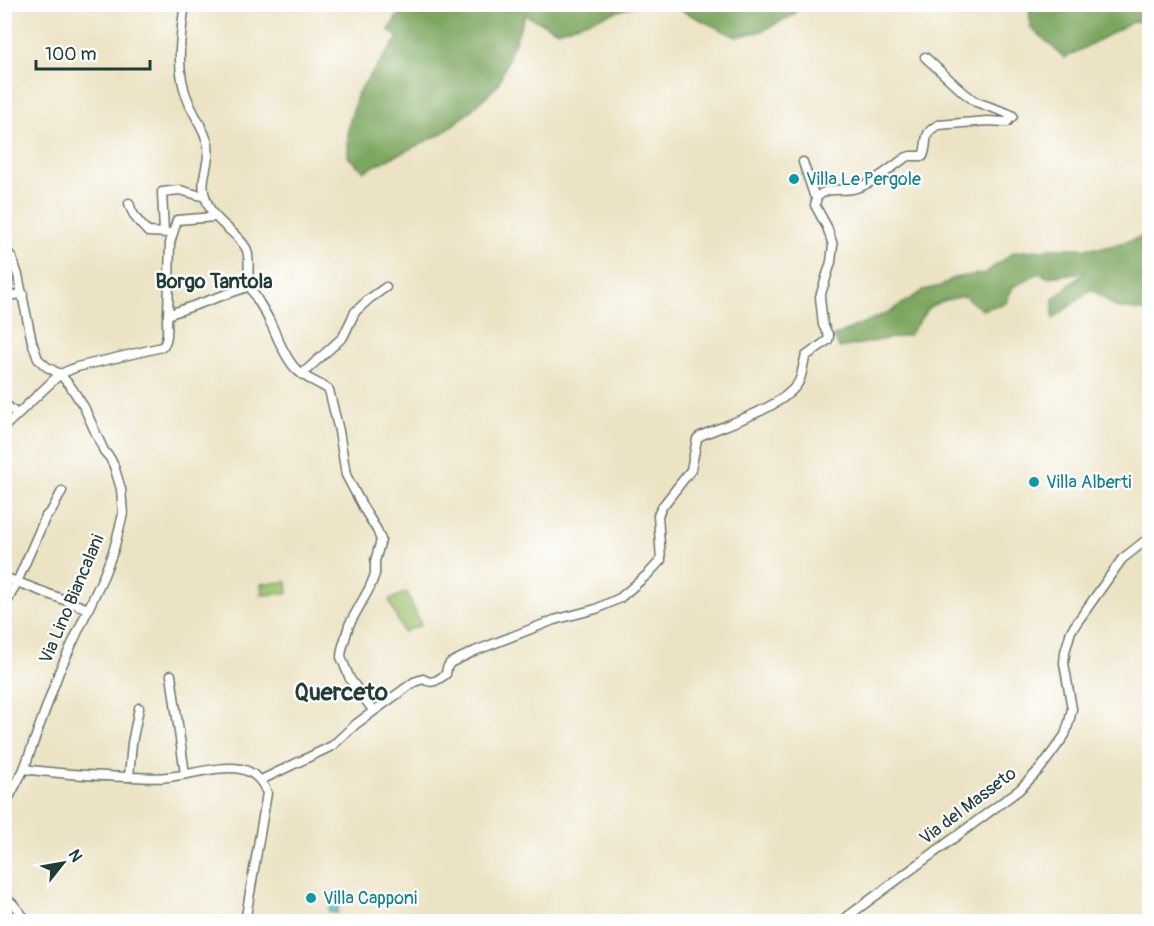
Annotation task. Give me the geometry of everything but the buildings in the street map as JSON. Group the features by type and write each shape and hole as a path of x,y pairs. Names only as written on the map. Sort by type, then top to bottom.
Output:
{"street":[{"path":"185,4 180,37 182,81 188,102 208,148 208,160 204,173 205,197 216,217 247,249 250,286 289,359 295,368 329,390 346,475 381,540 375,561 375,574 349,625 341,657 350,679 373,710"},
{"path":"816,197 828,190 861,187 905,158 923,156 926,136 938,124 1007,122 1012,118 1010,114 976,102 925,57"},
{"path":"261,780 332,746 373,710 414,682 423,679 433,682 441,678 446,674 450,663 554,620 596,609 620,598 661,560 658,515 691,470 697,439 766,408 786,396 799,382 806,356 828,340 828,334 823,325 820,297 831,262 833,245 826,223 816,206 816,197 803,162"},
{"path":"4,427 60,374 77,367 162,347 165,344 170,243 162,192 180,189 205,197"},
{"path":"129,203 136,220 148,232 168,233"},
{"path":"168,233 177,220 216,217"},
{"name":"Via Lino Biancalani","path":"4,240 15,265 38,359 60,374 84,407 104,451 114,466 122,489 123,514 114,549 104,575 59,672 24,769 4,807"},
{"path":"168,316 250,286"},
{"path":"303,374 343,337 355,312 386,287"},
{"path":"4,296 23,294"},
{"path":"4,403 18,415"},
{"path":"4,608 46,516 52,510 62,491"},
{"name":"Via del Masseto","path":"840,921 1019,790 1040,768 1065,735 1070,722 1072,709 1064,663 1071,631 1122,559 1149,537"},
{"path":"4,577 88,609"},
{"path":"171,675 185,774"},
{"path":"129,777 132,743 139,708"},
{"path":"24,769 48,773 129,777 166,777 226,769 241,769 254,773 261,780 267,793 245,921"},
{"path":"4,896 28,921"}],"green space":[{"path":"404,4 637,5 558,31 525,15 498,85 466,115 441,134 364,171 348,157 348,128 358,92 398,38 389,30"},
{"path":"670,5 801,5 794,15 762,31 736,37"},
{"path":"1029,5 1149,5 1149,24 1134,21 1065,58 1030,27"},
{"path":"1149,235 1149,312 1115,307 1092,289 1053,319 1053,299 1085,272 1048,277 1038,273 1013,287 1006,303 982,310 964,296 929,307 909,335 839,348 834,336 891,311 924,290 941,286 953,278 985,273 1014,252 1103,248"},
{"path":"5,255 15,283 12,288 5,291"},
{"path":"287,582 288,593 262,595 261,584"},
{"path":"407,592 421,625 403,632 389,600"}],"water":[{"path":"333,893 341,895 337,913 329,911"}],"place":[{"name":"Villa Le Pergole","path":"794,179"},
{"name":"Villa Alberti","path":"1034,482"},
{"name":"Villa Capponi","path":"311,898"}],"district":[{"name":"Borgo Tantola","path":"214,281"},
{"name":"Querceto","path":"341,692"}]}
